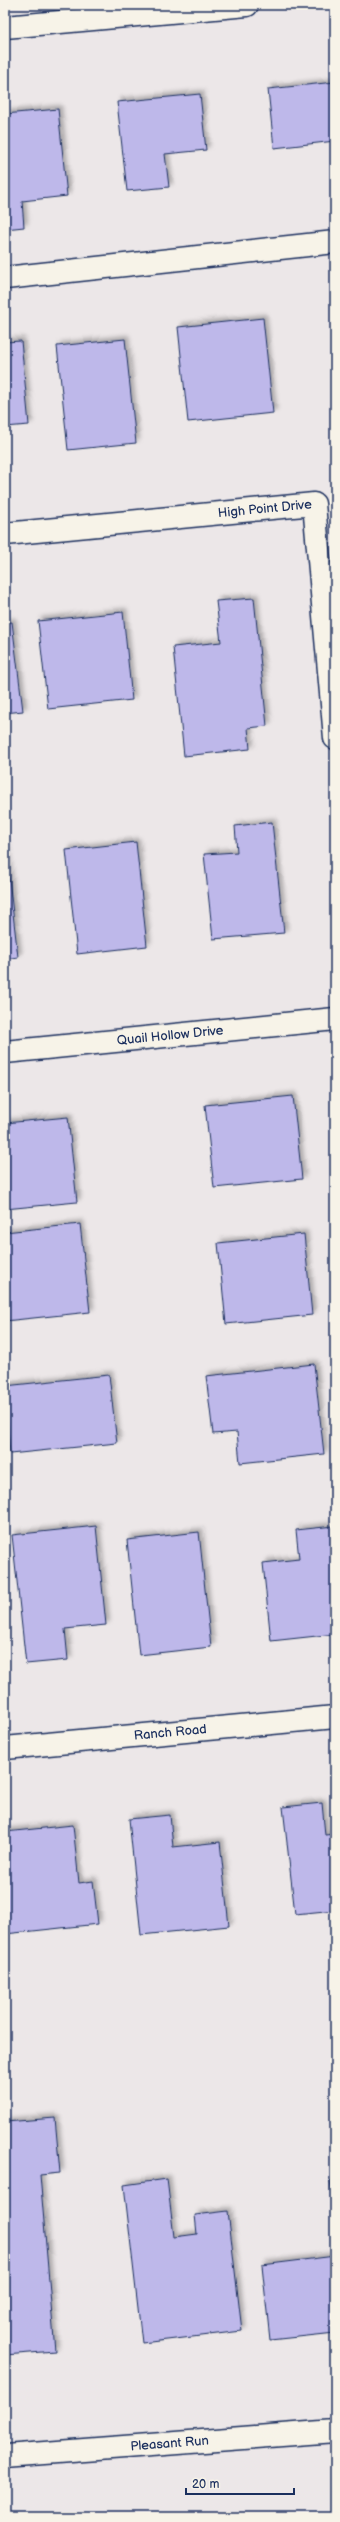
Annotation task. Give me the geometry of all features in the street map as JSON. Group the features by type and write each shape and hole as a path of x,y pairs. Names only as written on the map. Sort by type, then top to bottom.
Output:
{"street":[{"path":"5,27 247,5"},
{"path":"5,278 335,242"},
{"name":"High Point Drive","path":"5,534 314,504 335,738"},
{"name":"Quail Hollow Drive","path":"5,1052 335,1019"},
{"name":"Ranch Road","path":"5,1748 335,1717"},
{"name":"Pleasant Run","path":"5,2456 335,2431"}],"building":[{"path":"335,82 335,141 274,148 268,89"},
{"path":"200,94 206,150 165,154 169,187 127,191 117,102"},
{"path":"58,109 67,196 22,201 24,227 5,229 5,114"},
{"path":"263,318 273,413 188,422 178,327"},
{"path":"125,339 136,443 68,450 57,346"},
{"path":"21,341 29,425 5,427 5,342"},
{"path":"254,598 267,726 248,728 250,749 184,756 173,647 221,642 216,601"},
{"path":"123,612 132,700 48,709 38,621"},
{"path":"12,622 23,711 5,713 5,623"},
{"path":"272,822 284,933 213,939 204,854 237,852 235,826"},
{"path":"136,842 147,946 77,954 66,850"},
{"path":"5,844 18,957 5,959"},
{"path":"293,1096 302,1179 214,1188 205,1105"},
{"path":"68,1117 77,1202 5,1209 5,1123"},
{"path":"80,1224 90,1312 5,1321 5,1232"},
{"path":"304,1234 312,1315 226,1324 218,1243"},
{"path":"314,1364 324,1454 240,1463 237,1432 213,1434 206,1376"},
{"path":"109,1375 117,1443 10,1454 5,1386"},
{"path":"96,1526 106,1625 65,1629 68,1660 26,1664 12,1535"},
{"path":"334,1526 335,1634 271,1641 263,1563 299,1559 296,1530"},
{"path":"199,1532 211,1647 139,1655 127,1540"},
{"path":"322,1803 325,1835 335,1834 335,1910 295,1914 283,1807"},
{"path":"170,1815 173,1847 220,1842 229,1926 141,1935 129,1819"},
{"path":"73,1825 79,1883 93,1881 98,1924 5,1934 5,1832"},
{"path":"55,2118 60,2173 40,2175 55,2351 5,2355 5,2122"},
{"path":"167,2179 174,2237 197,2234 195,2215 228,2211 242,2331 142,2343 124,2185"},
{"path":"335,2180 335,2223 330,2181"},
{"path":"335,2256 335,2333 270,2340 262,2265"}]}
